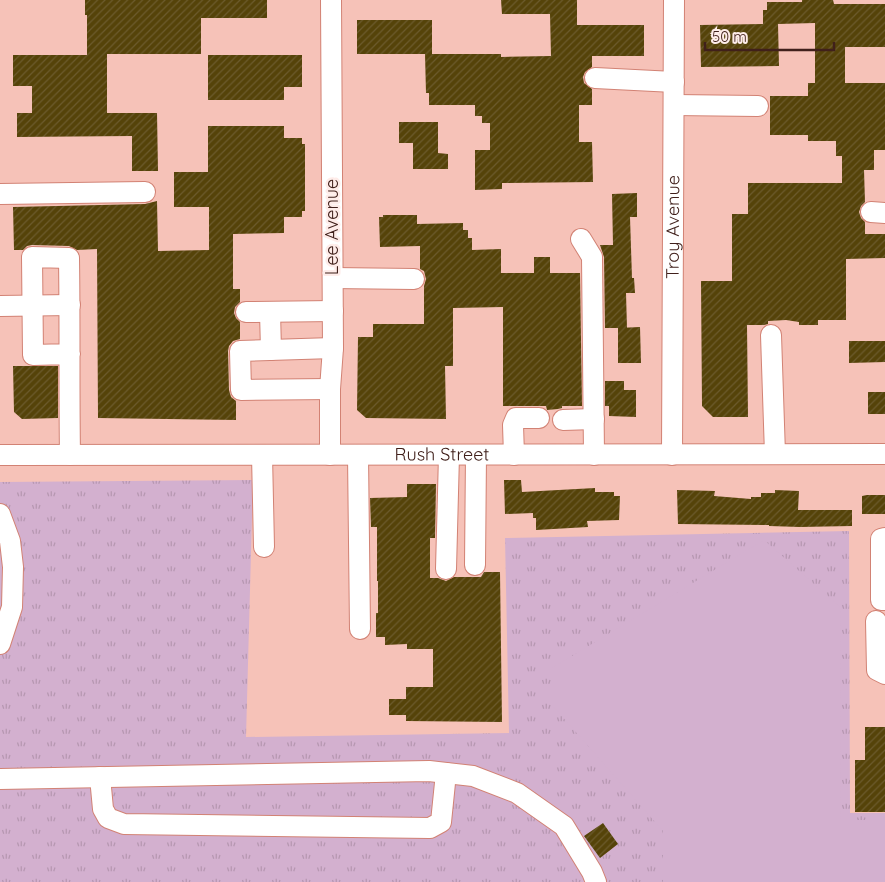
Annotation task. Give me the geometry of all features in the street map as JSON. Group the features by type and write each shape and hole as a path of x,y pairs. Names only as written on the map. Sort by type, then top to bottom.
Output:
{"street":[{"name":"Lee Avenue","path":"330,455 330,389 333,348 331,0"},
{"name":"Troy Avenue","path":"668,0 674,82 672,454"},
{"path":"595,78 674,82"},
{"path":"674,105 758,106"},
{"path":"0,194 145,192"},
{"path":"581,240 592,256 594,455"},
{"path":"70,354 33,355 32,257 69,258 70,305 70,354 70,455"},
{"path":"333,278 414,279"},
{"path":"0,306 70,305"},
{"path":"246,312 333,311"},
{"path":"270,312 271,350"},
{"path":"771,335 775,454"},
{"path":"330,389 241,390 240,351 333,348"},
{"path":"514,455 513,425 516,418 539,418"},
{"path":"563,420 594,419"},
{"name":"Rush Street","path":"0,455 885,454"},
{"path":"262,455 264,547"},
{"path":"358,455 360,630"},
{"path":"446,569 449,455"},
{"path":"475,565 476,455"},
{"path":"0,514 10,541 13,567 12,607 0,644"},
{"path":"885,538 881,539 881,600 885,600"},
{"path":"876,621 877,670 885,674"},
{"path":"0,779 429,771 473,776 517,793 564,826 596,882"},
{"path":"100,777 103,809 108,818 124,824 430,828 441,822 446,773"}],"green space":[{"path":"253,480 246,737 509,733 505,538 849,531 850,813 885,813 885,882 0,882 0,482"},
{"path":"764,540 840,607 841,820 885,820 885,882 663,882 663,831 552,705 552,668"}],"building":[{"path":"85,0 267,0 267,18 201,18 201,54 107,54 107,113 157,113 158,171 132,171 132,136 17,137 17,113 32,113 32,86 13,86 13,55 87,55"},
{"path":"501,0 577,0 577,25 644,25 644,56 592,56 592,67 585,72 583,77 584,83 592,89 592,105 579,105 579,142 592,142 593,182 502,183 502,189 475,190 475,150 490,150 490,123 482,123 482,116 475,116 475,105 429,105 429,93 426,93 425,54 501,54 501,57 551,56 550,14 502,14"},
{"path":"802,0 833,0 834,4 885,4 885,47 845,47 845,83 885,83 885,150 874,150 874,170 864,170 865,202 859,212 865,222 865,234 885,234 885,258 846,259 846,320 818,320 818,325 799,325 799,322 786,320 768,321 768,324 764,325 747,325 748,417 713,417 702,406 701,281 732,281 732,214 748,214 748,183 842,183 842,156 836,156 836,141 808,141 808,135 770,135 770,96 808,96 808,83 815,83 815,23 778,24 779,66 701,67 700,25 763,24 763,10 767,10 767,2 802,2"},
{"path":"357,20 432,20 432,54 357,54"},
{"path":"208,55 302,55 302,87 284,87 284,100 208,100"},
{"path":"399,122 438,122 438,153 448,154 448,169 413,169 413,143 399,143"},
{"path":"208,126 284,126 284,138 302,138 302,144 305,144 305,211 302,211 302,217 284,217 284,233 233,234 233,289 240,289 240,302 235,307 234,313 240,322 240,339 233,341 228,351 229,390 231,397 236,401 236,420 98,418 97,249 77,250 69,246 32,245 27,246 23,250 14,250 13,207 145,204 157,201 158,251 209,250 209,207 174,207 174,172 208,172"},
{"path":"637,193 637,217 630,217 632,278 634,278 635,293 626,293 627,328 605,328 604,257 600,245 613,245 612,194"},
{"path":"383,215 417,215 417,224 463,223 463,230 468,230 468,238 472,238 472,250 501,249 501,273 534,273 534,257 550,257 550,273 580,273 582,406 562,406 562,408 547,410 546,406 503,406 503,307 453,308 453,366 445,366 446,419 366,418 357,410 358,337 373,337 373,324 424,324 424,286 426,279 424,271 420,269 420,246 380,247 379,217 383,217"},
{"path":"640,327 641,363 618,363 618,328"},
{"path":"849,341 885,341 885,362 849,363"},
{"path":"13,366 58,366 58,418 22,419 14,412"},
{"path":"605,381 624,381 624,390 636,390 636,417 609,416 609,406 605,406"},
{"path":"868,392 885,392 885,414 868,414"},
{"path":"504,480 521,480 522,492 595,488 595,492 614,492 614,496 620,496 619,520 587,521 588,527 536,530 536,518 533,518 533,513 505,514"},
{"path":"407,484 436,484 435,538 430,538 430,578 446,581 454,577 481,577 484,572 500,572 502,722 406,721 406,715 389,715 389,699 406,699 406,687 433,687 433,649 407,649 407,644 385,645 385,637 376,637 376,613 378,613 377,527 371,527 370,498 407,497"},
{"path":"677,490 715,491 714,496 751,499 751,497 761,497 761,493 775,493 775,490 799,491 798,510 852,510 852,526 800,527 678,524"},
{"path":"885,495 885,514 862,514 862,496"},
{"path":"865,727 885,727 885,812 855,812 855,760 865,760"},
{"path":"603,823 618,844 600,858 584,836"}]}
